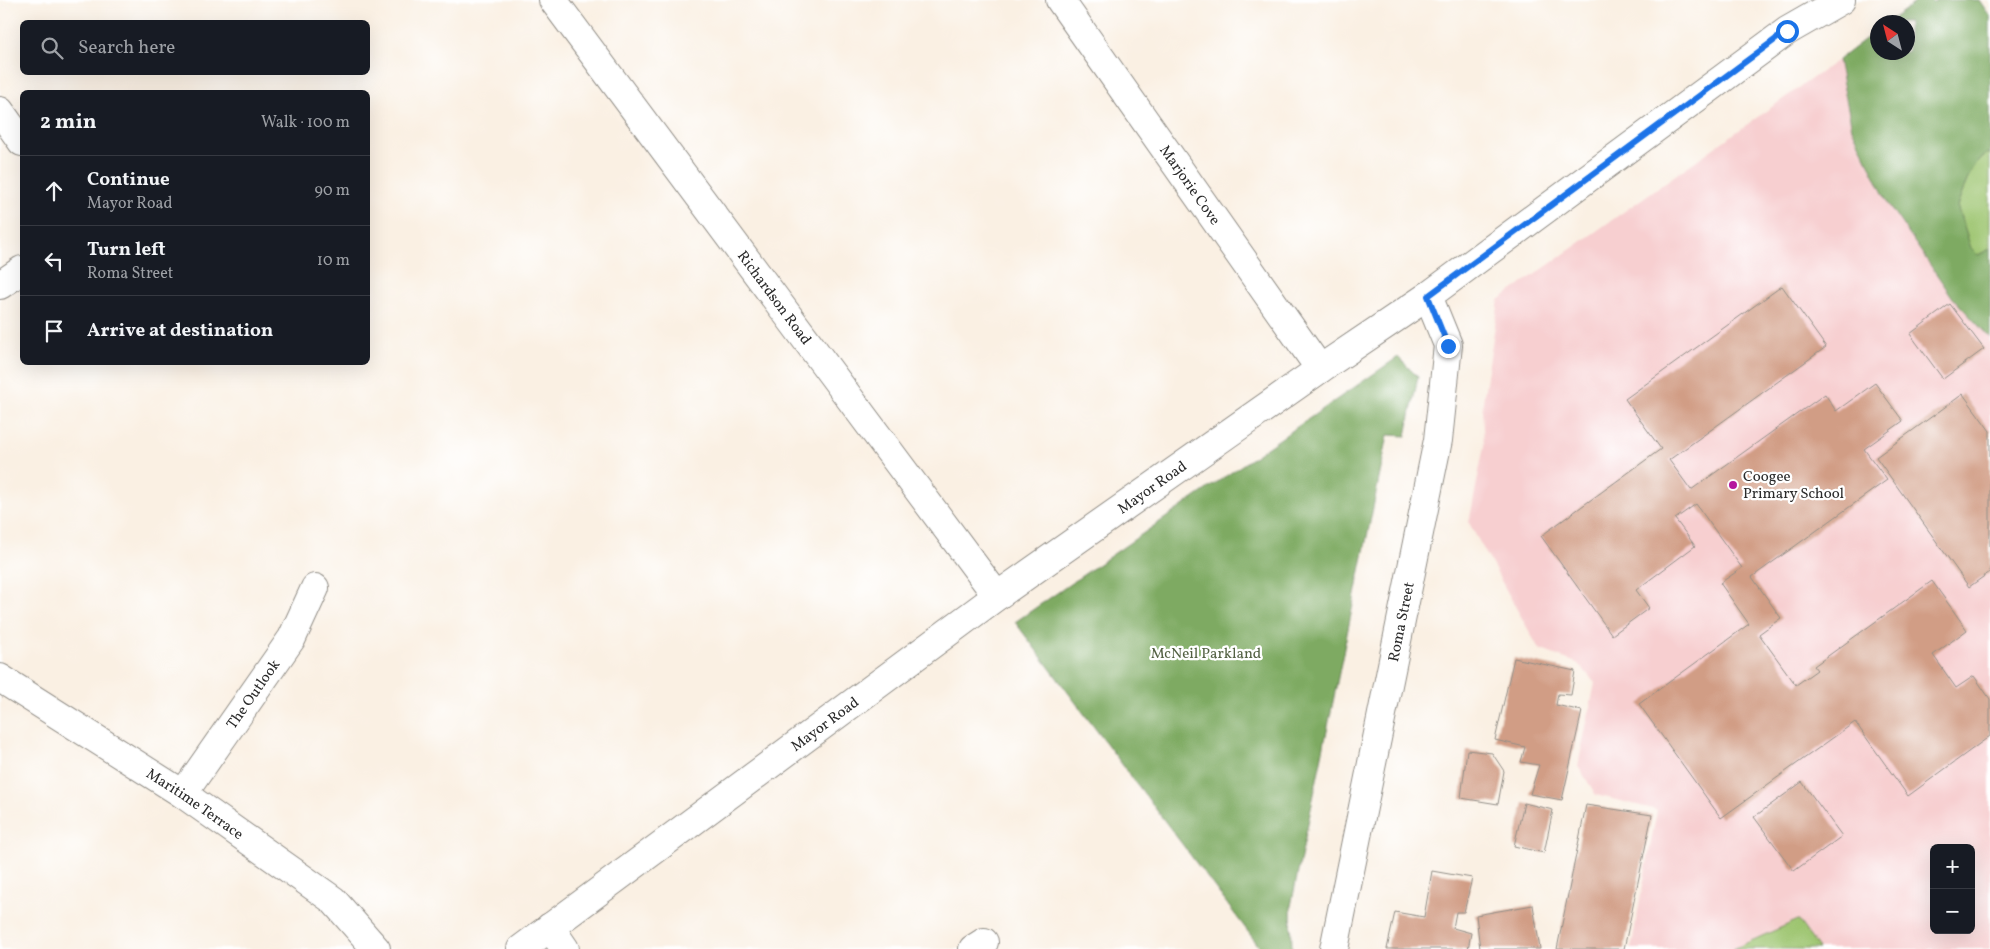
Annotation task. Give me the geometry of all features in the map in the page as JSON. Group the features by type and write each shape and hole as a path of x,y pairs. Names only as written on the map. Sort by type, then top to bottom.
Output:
{"street":[{"name":"Richardson Road","path":"553,0 997,596"},
{"name":"Marjorie Cove","path":"1060,0 1320,369"},
{"name":"Mayor Road","path":"1787,31 1820,0"},
{"name":"Mayor Road","path":"521,949 558,938 997,596 1320,369 1428,296 1787,31 1841,0"},
{"path":"0,111 20,139"},
{"path":"0,285 20,271"},
{"name":"Roma Street","path":"1334,949 1438,440 1448,346 1428,296"},
{"name":"The Outlook","path":"183,794 292,638 315,588"},
{"name":"Maritime Terrace","path":"0,678 183,794 333,900 376,949"}],"shaded area":[{"name":"Coogee Primary School","path":"1838,60 1852,128 1953,298 1990,338 1990,949 1631,949 1657,810 1596,795 1578,766 1595,683 1579,664 1539,649 1469,523 1484,446 1482,408 1499,300"}],"green space":[{"path":"1919,0 1932,0 1934,2 1937,0 1979,0 1990,16 1990,153 1978,161 1973,168 1957,206 1971,248 1978,255 1990,249 1990,338 1953,298 1888,204 1852,128 1838,60 1870,35 1870,60 1915,60 1915,15 1898,15"},
{"path":"1990,153 1990,249 1978,255 1971,249 1957,206 1973,168 1978,161"},
{"name":"McNeil Parkland","path":"1398,357 1418,377 1406,436 1388,435 1291,906 1292,949 1261,949 1015,622"},
{"path":"1798,920 1819,949 1733,949"}],"building":[{"path":"1782,286 1826,347 1669,460 1691,490 1825,394 1836,411 1875,383 1903,421 1864,449 1887,480 1752,577 1781,618 1759,634 1796,685 1817,670 1814,666 1932,581 1967,630 1933,655 1956,688 1974,676 1990,699 1990,736 1908,796 1855,722 1721,818 1639,704 1749,624 1720,583 1742,568 1696,504 1675,519 1695,546 1636,590 1649,608 1612,635 1541,536 1661,449 1625,399"},
{"path":"1950,304 1984,349 1943,379 1910,334"},
{"path":"1963,394 1990,431 1990,572 1969,587 1876,457"},
{"path":"1514,658 1575,671 1571,695 1558,694 1556,705 1582,711 1562,800 1530,794 1539,765 1521,762 1525,747 1495,740"},
{"path":"1467,750 1492,753 1504,771 1498,804 1461,798"},
{"path":"1802,782 1842,836 1794,871 1754,817"},
{"path":"1524,803 1553,810 1544,853 1514,846"},
{"path":"1586,805 1652,815 1624,949 1557,949"},
{"path":"1432,871 1472,878 1464,912 1456,912 1453,928 1471,933 1468,949 1387,949 1395,912 1424,917"},
{"path":"1533,905 1540,949 1480,949 1476,915"}],"place":[{"name":"Coogee Primary School","path":"1733,485"}],"route":[{"path":"1448,346 1428,296 1787,31"}]}
